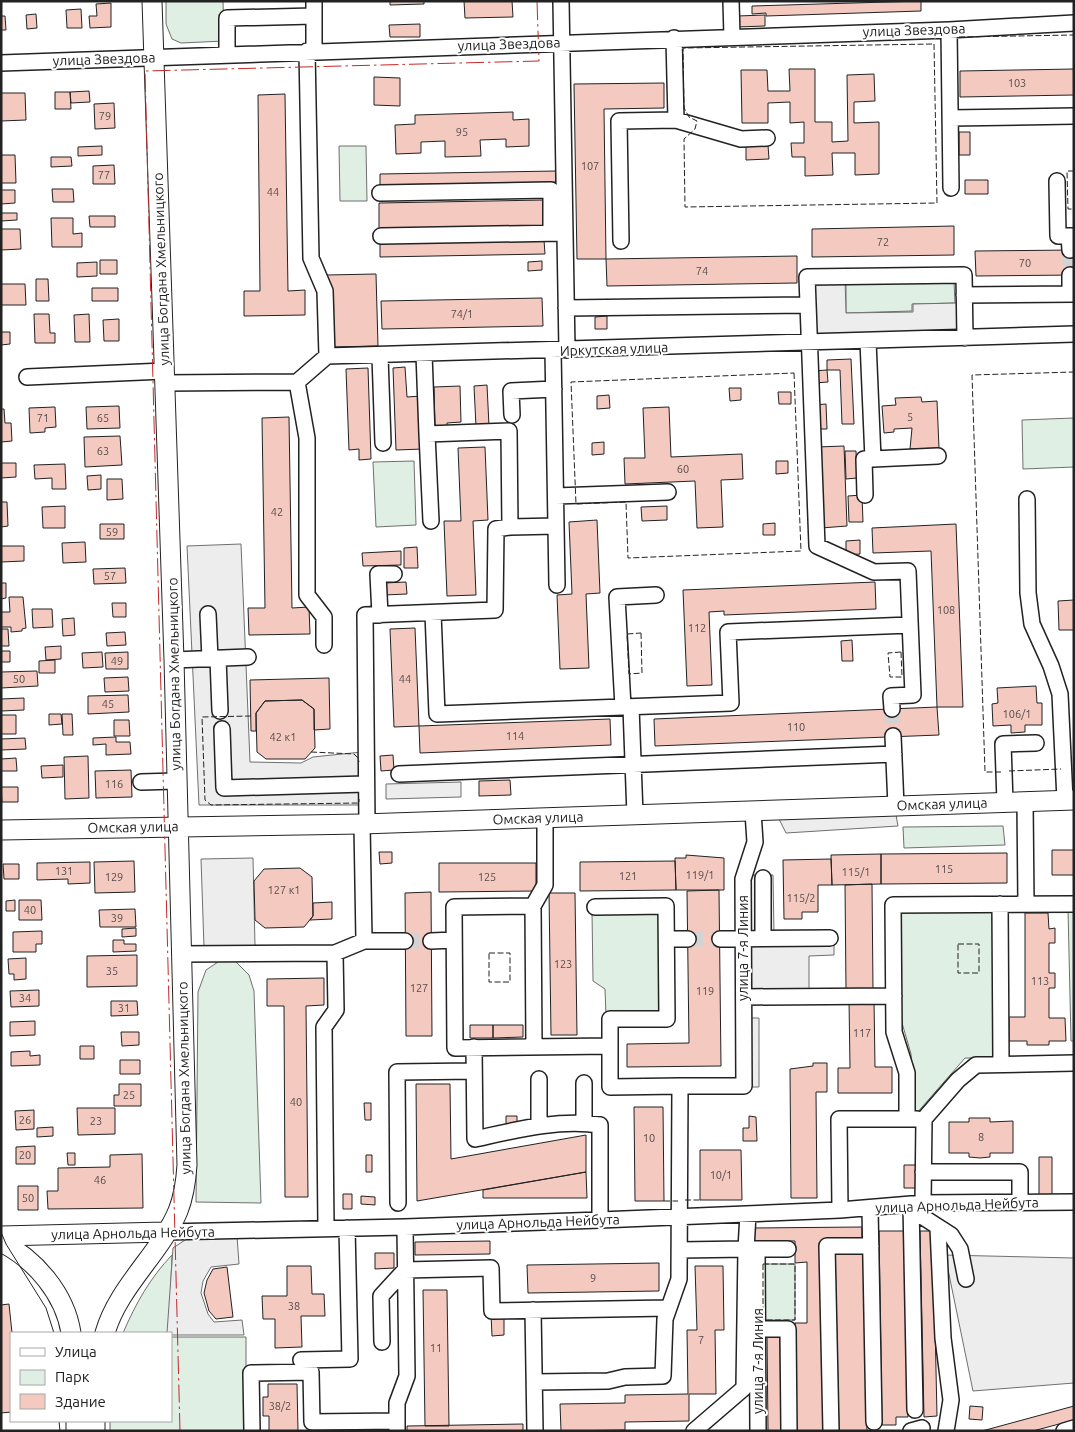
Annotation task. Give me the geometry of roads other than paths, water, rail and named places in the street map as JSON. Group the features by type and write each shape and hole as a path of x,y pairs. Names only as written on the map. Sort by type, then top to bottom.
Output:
{"main road":[{"name":"улица Богдана Хмельницкого","path":"106,1329 117,1306 178,1212 185,1190 187,1165 174,660 152,1"},
{"name":"Омская улица","path":"1,830 365,824 1070,800"},
{"name":"улица Арнольда Нейбута","path":"1,1236 166,1232"},
{"path":"1,1242 17,1250 34,1264 56,1292 70,1324 71,1332"}],"street":[{"path":"558,233 562,42 561,1"},
{"path":"731,1 732,36"},
{"path":"27,377 164,377 297,382 326,356 325,291 311,258 310,51 314,9 227,18 227,54"},
{"name":"улица Звездова","path":"1,63 674,38 949,30 1074,23"},
{"path":"949,30 951,188"},
{"path":"674,38 676,120"},
{"path":"950,118 1074,116"},
{"path":"621,241 619,121 676,120 741,139 767,138"},
{"path":"1057,181 1058,236 1071,241"},
{"path":"380,193 551,190 558,233 566,308 554,389 557,585"},
{"path":"381,236 558,233"},
{"path":"892,709 891,696 913,695 908,570 874,572 817,546 808,343 808,277 964,275 965,338"},
{"path":"964,295 1072,294 1070,275"},
{"path":"566,308 808,305"},
{"name":"Иркутская улица","path":"326,356 380,356 1074,334"},
{"path":"868,341 872,459"},
{"path":"424,354 431,521"},
{"path":"380,356 383,443"},
{"path":"297,382 307,438 307,595 324,617 324,645"},
{"path":"512,414 511,391 554,389"},
{"path":"427,434 509,431 510,526"},
{"path":"865,495 864,459 938,456"},
{"path":"556,496 668,492"},
{"path":"1027,499 1028,593 1030,611 1032,624 1051,666 1068,720 1070,800"},
{"path":"364,941 366,615 495,610 496,529 510,526 556,526"},
{"path":"380,615 378,574 394,574"},
{"path":"635,815 634,764 617,597 656,594"},
{"path":"432,613 437,714 731,703 728,632 910,625"},
{"path":"208,614 220,712"},
{"path":"174,660 248,657"},
{"path":"222,729 224,788 365,784"},
{"path":"893,736 896,806"},
{"path":"1005,802 1004,744 1036,743"},
{"path":"399,774 894,754"},
{"path":"141,782 176,781"},
{"path":"1025,802 1026,904"},
{"name":"улица 7-я Линия","path":"680,1086 744,1086 743,880 755,842 753,812"},
{"path":"534,1047 533,906 545,885 545,818"},
{"path":"763,878 764,938"},
{"path":"1000,904 1001,1064"},
{"path":"907,1119 907,1072 894,1032 893,905 1074,904"},
{"path":"533,906 454,907 455,1048 610,1046"},
{"path":"535,1382 608,1381 625,1377 663,1376 665,1319 679,1279 681,1216 680,1086 610,1087 610,1019 667,1019 666,906 596,907"},
{"path":"720,939 830,938"},
{"path":"667,939 688,939"},
{"path":"432,940 454,940"},
{"path":"181,954 335,953 364,941 405,941"},
{"path":"326,1228 324,1027 336,1010 335,953"},
{"path":"744,997 894,996"},
{"path":"474,1048 475,1139 539,1125 584,1123 600,1125 600,1220"},
{"path":"915,1410 915,1206 923,1172 924,1118 958,1080 976,1065 1074,1063"},
{"path":"398,1203 397,1072 474,1071"},
{"path":"539,1080 539,1125"},
{"path":"584,1083 584,1123"},
{"path":"840,1210 839,1119 924,1118"},
{"path":"923,1172 1020,1172 1020,1202"},
{"name":"улица Арнольда Нейбута","path":"166,1232 405,1227 1020,1202 1074,1202"},
{"path":"915,1206 938,1228 951,1235 960,1249 966,1279"},
{"path":"870,1208 874,1422"},
{"name":"улица 7-я Линия","path":"748,1214 757,1329 758,1431"},
{"path":"252,1431 251,1373 311,1372 312,1422 397,1426 397,1403 407,1376 405,1227"},
{"path":"302,1360 350,1359 348,1228"},
{"path":"938,1228 943,1338 951,1400 946,1431"},
{"path":"831,1431 827,1246 871,1246"},
{"path":"694,1431 744,1388 751,1249"},
{"path":"680,1250 788,1249"},
{"path":"382,1342 381,1296 406,1270 491,1268 492,1311 668,1308"},
{"path":"533,1310 535,1431"},
{"path":"757,1329 788,1329 789,1431"},
{"path":"1064,1431 1074,1428"}],"tunnel":[{"path":"1070,250 1070,275"},
{"path":"892,709 893,736"},
{"path":"688,939 720,939"},
{"path":"405,941 431,941"}],"tram line":[{"path":"1,1232 6,1244 46,1308 54,1332"},
{"path":"59,1422 60,1431"}]}
